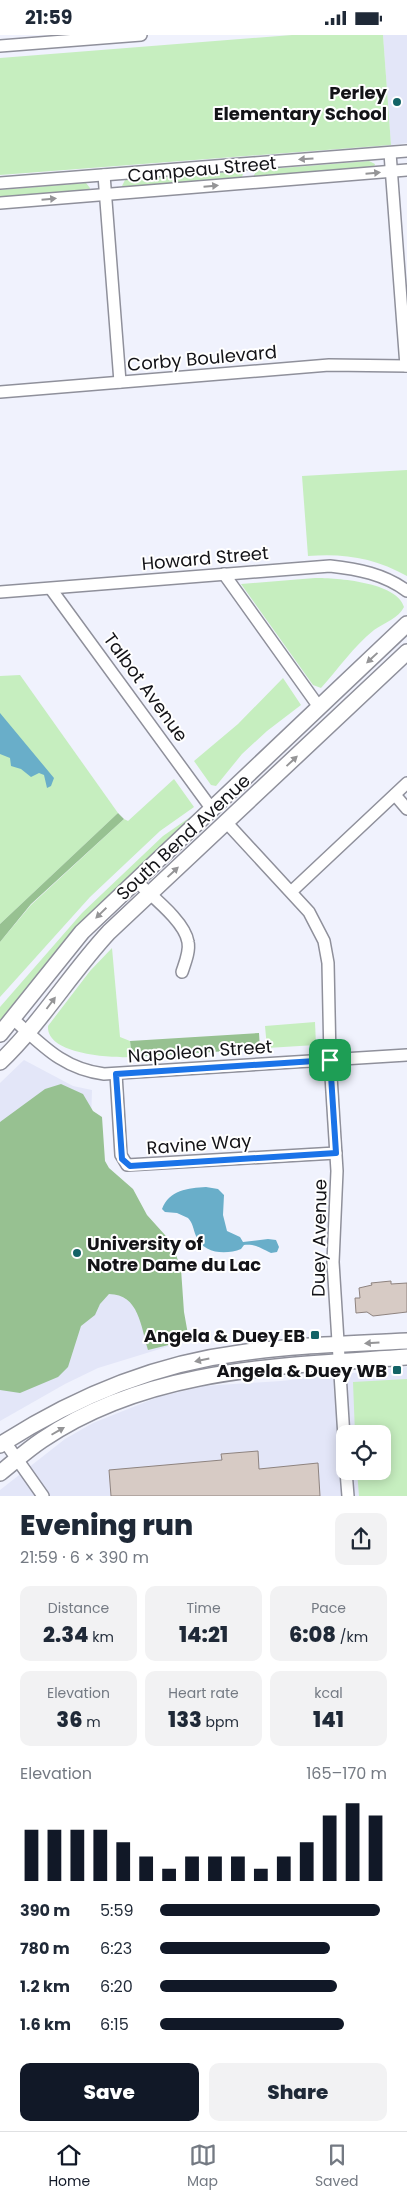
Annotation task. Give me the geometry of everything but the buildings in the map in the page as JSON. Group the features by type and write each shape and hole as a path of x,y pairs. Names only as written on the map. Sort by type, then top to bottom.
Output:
{"main road":[{"name":"South Bend Avenue","path":"0,1034 82,932 211,808 407,625"},
{"name":"South Bend Avenue","path":"0,1062 28,1033 92,951 407,652"},
{"path":"2,1443 84,1398 162,1369 239,1353 407,1341"},
{"path":"0,1473 43,1440 80,1419 144,1392 196,1378 242,1369 407,1357"}],"street":[{"path":"0,46 93,37 141,35"},
{"name":"Campeau Street","path":"0,183 407,151"},
{"path":"390,153 407,366"},
{"name":"Campeau Street","path":"0,203 407,170"},
{"path":"104,175 120,383"},
{"name":"Corby Boulevard","path":"0,392 330,365 407,366"},
{"name":"Howard Street","path":"0,592 330,566 357,569 380,576 407,591"},
{"path":"224,574 319,707"},
{"name":"Talbot Avenue","path":"51,589 211,808"},
{"path":"292,891 407,783"},
{"path":"395,795 407,809"},
{"name":"Duey Avenue","path":"226,822 292,891 318,925 324,941 328,963 330,1060 336,1153 333,1262 343,1425"},
{"path":"135,880 175,919 185,934 188,942 188,951 182,972"},
{"name":"Napoleon Street","path":"13,1019 55,1057 67,1064 94,1073 116,1074 407,1055"},
{"name":"Ravine Way","path":"116,1074 122,1159 127,1165 336,1153"},
{"path":"2,1443 18,1459 43,1496"},
{"path":"347,1480 348,1496"}],"shaded area":[{"name":"Perley Elementary School","path":"383,35 407,35 407,143 391,145"},
{"name":"University of Notre Dame du Lac","path":"24,1060 73,1086 92,1090 90,1154 175,1310 176,1344 98,1368 65,1384 0,1421 0,1083"},
{"path":"407,1367 407,1496 0,1496 0,1490 65,1439 93,1423 158,1397 204,1386 281,1381"}],"green space":[{"path":"292,35 383,35 391,145 0,175 0,58"},
{"path":"369,161 375,164 374,167 255,177 254,175 257,170"},
{"path":"240,171 243,173 242,178 123,188 122,186 125,180"},
{"path":"86,183 90,188 88,192 0,199 0,190"},
{"path":"407,470 407,576 383,565 359,558 334,555 308,556 302,476"},
{"path":"315,578 337,579 379,587 399,599 404,607 395,617 374,630 359,643 321,688 313,685 241,584"},
{"path":"20,675 118,813 0,924 0,676"},
{"path":"283,678 301,705 267,731 242,754 216,786 211,785 194,761 238,724"},
{"path":"174,779 194,807 160,831 90,897 0,997 0,942 31,905 124,819 128,821"},
{"path":"118,813 124,819 31,904 0,942 0,924"},
{"path":"196,813 72,933 0,1023 0,1007 82,913 163,836"},
{"path":"112,948 120,1037 130,1041 132,1057 111,1057 69,1049 50,1036 48,1026 90,971"},
{"path":"315,1022 316,1045 267,1048 265,1026"},
{"path":"259,1033 260,1049 132,1057 130,1041"},
{"name":"University of Notre Dame du Lac","path":"61,1084 83,1094 93,1111 102,1117 105,1161 109,1168 133,1189 147,1215 165,1235 175,1252 181,1269 184,1312 189,1340 148,1350 137,1313 133,1306 119,1295 109,1294 100,1304 95,1315 81,1326 68,1367 58,1377 20,1393 0,1390 0,1122 45,1089"},
{"path":"407,1379 407,1496 359,1496 358,1480 391,1480 391,1425 355,1425 353,1382"}],"water":[{"path":"0,713 54,778 51,786 47,788 44,775 39,773 31,777 21,769 11,766 10,758 0,754"},
{"path":"206,1187 218,1189 224,1195 223,1215 227,1231 240,1237 243,1242 276,1240 279,1247 277,1252 271,1253 252,1245 244,1245 241,1249 229,1252 209,1250 199,1242 188,1218 177,1213 165,1212 162,1209 169,1198 180,1191"}],"place":[{"name":"Perley Elementary School","path":"397,102"},
{"name":"University of Notre Dame du Lac","path":"77,1253"},
{"name":"Angela & Duey EB","path":"315,1335"},
{"name":"Angela & Duey WB","path":"397,1370"}],"route":[{"path":"330,1060 336,1153 130,1166 124,1163 122,1159 116,1074 330,1060"}]}
